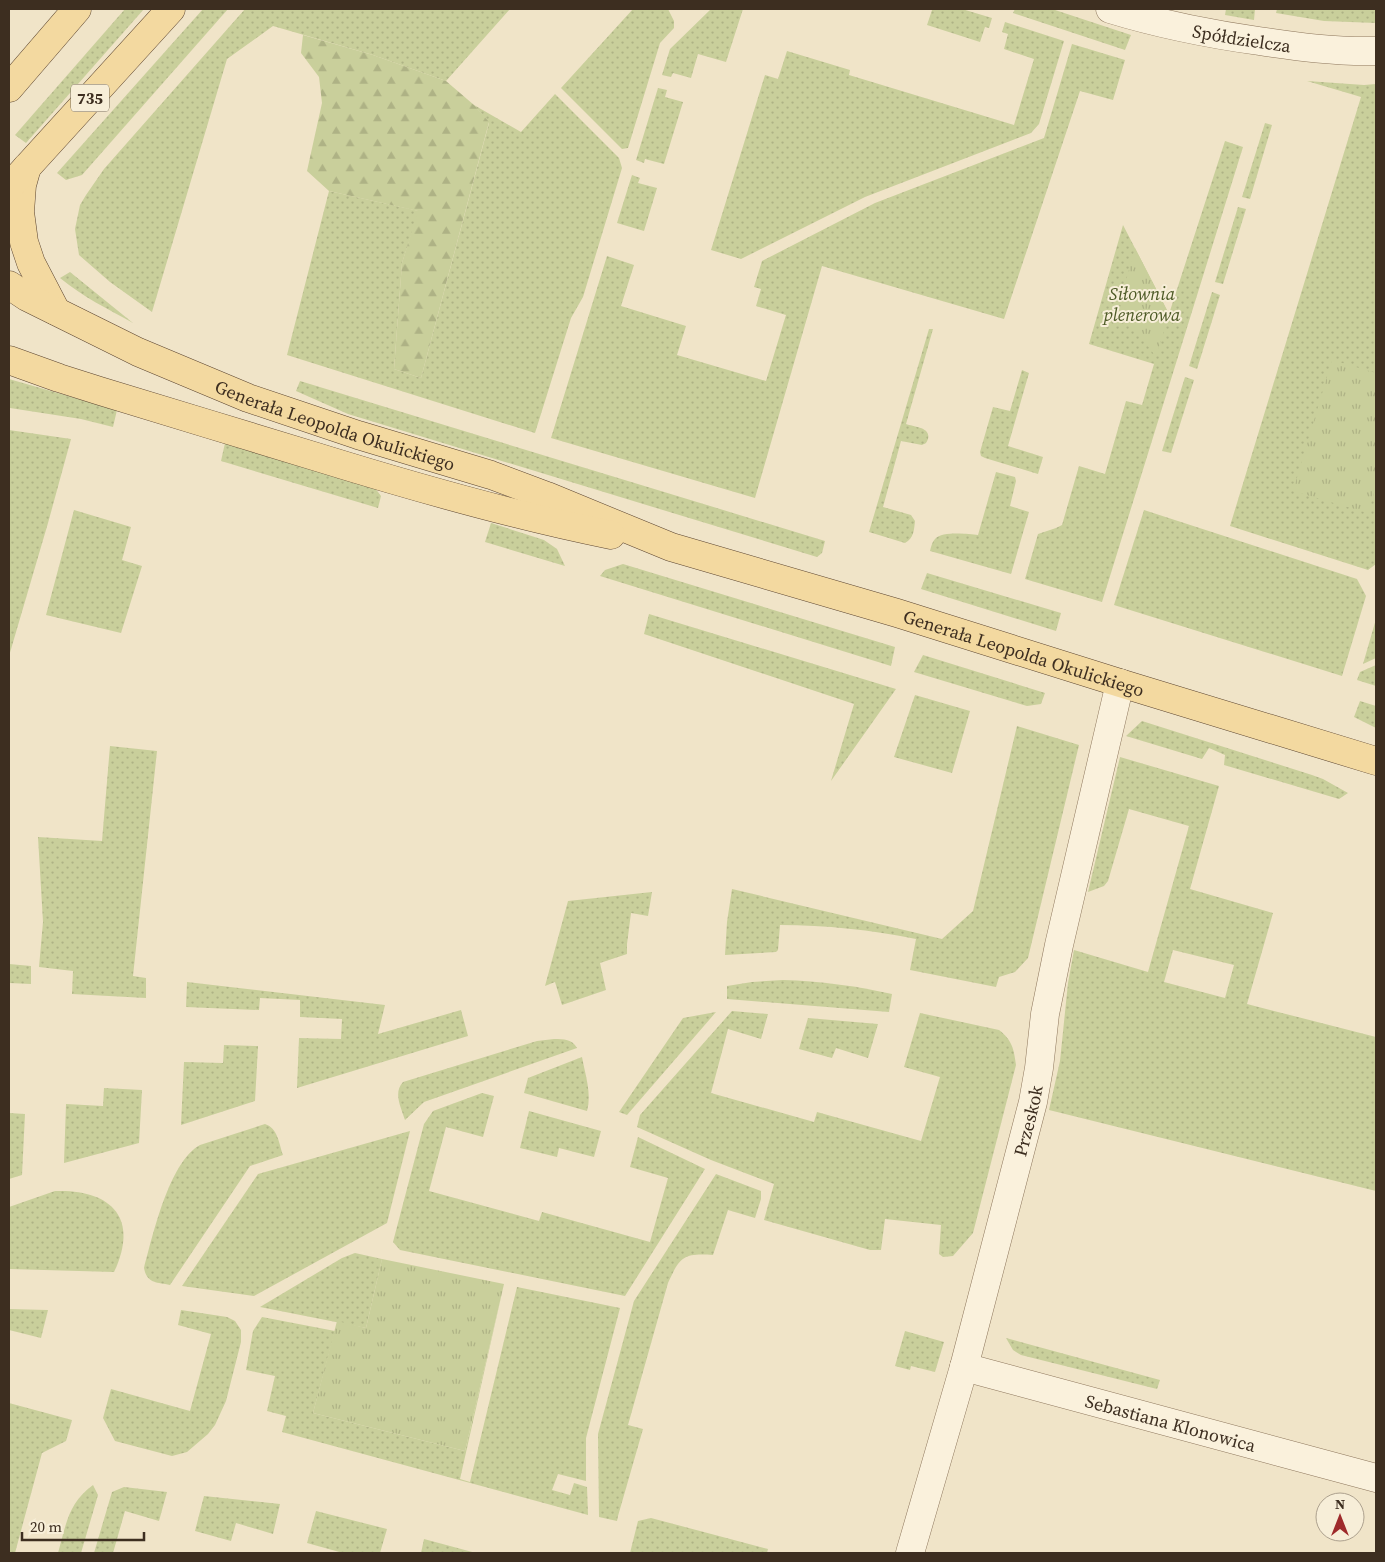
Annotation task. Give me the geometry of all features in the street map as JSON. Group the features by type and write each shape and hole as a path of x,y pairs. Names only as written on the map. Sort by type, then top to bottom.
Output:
{"main road":[{"path":"9,88 77,9"},
{"name":"735","path":"9,188 171,9"},
{"path":"27,167 22,185 20,212 24,242 31,263 56,311"},
{"name":"Generała Leopolda Okulickiego","path":"9,285 27,297 138,352 248,398 386,444 490,475 671,546 897,613 1376,761"},
{"name":"Generała Leopolda Okulickiego","path":"9,360 92,389 494,509 559,525 671,546"}],"street":[{"name":"Spółdzielcza","path":"1110,9 1174,26 1234,37 1320,50 1346,52 1376,51"},
{"name":"Przeskok","path":"910,1553 964,1367 1034,1102 1045,1014 1068,905 1120,683"},
{"name":"Sebastiana Klonowica","path":"964,1367 1376,1478"}],"green space":[{"path":"125,9 144,9 26,143 15,135"},
{"path":"203,9 228,9 82,175 66,180 57,173"},
{"path":"245,9 510,9 446,81 373,55 273,26 227,59 152,312 110,282 79,255 75,229 80,205 104,169"},
{"path":"633,9 668,9 674,21 674,28 660,43 628,148 622,149 561,88"},
{"path":"711,9 743,9 726,62 698,54 691,78 673,73 671,77 662,75 670,49"},
{"path":"930,9 962,9 992,18 989,28 985,27 980,42 927,25 932,10"},
{"path":"1015,9 1052,9 1131,35 1125,50 1013,13"},
{"path":"1226,9 1255,9 1254,20 1225,15"},
{"path":"1277,9 1376,9 1376,23 1324,21 1276,13"},
{"path":"1005,22 1064,41 1039,124 1031,133 865,197 741,259 711,250 765,75 778,79 787,51 850,70 849,75 1014,125 1034,59 1004,49 1008,34 1002,32"},
{"path":"303,35 373,55 446,81 474,105 489,122 421,378 394,369 402,263 418,211 329,191 307,171 322,103 319,77 301,53"},
{"path":"1072,44 1125,60 1113,100 1080,91 1004,319 822,266 755,498 551,438 607,256 634,265 621,306 686,326 677,355 766,381 786,315 756,306 761,289 754,287 762,261 875,203 1044,138"},
{"path":"1307,81 1364,85 1376,84 1376,564 1368,570 1230,526 1361,97"},
{"path":"658,88 667,90 665,97 683,102 664,164 645,159 644,163 636,160"},
{"path":"555,94 619,158 622,168 583,297 571,318 535,433 287,355 329,191 419,211 402,263 394,369 421,378 489,123 474,105 521,132"},
{"path":"1265,123 1272,125 1250,199 1242,197"},
{"path":"1225,141 1243,147 1102,602 1025,579 1038,534 1062,525 1079,466 1105,474 1126,401 1142,405 1154,364 1089,344 1123,225 1169,314"},
{"path":"632,175 640,178 638,183 657,188 644,231 617,223"},
{"path":"1238,207 1246,209 1223,284 1215,282"},
{"name":"Siłownia plenerowa","path":"1135,248 1169,314 1156,357 1119,306"},
{"path":"70,272 133,323 87,297 60,278"},
{"path":"1212,292 1220,295 1197,369 1189,366"},
{"path":"929,329 933,329 906,424 927,432 928,439 922,445 901,441 883,507 911,515 915,521 912,536 905,543 869,532"},
{"path":"1332,360 1376,373 1376,486 1368,513 1293,491"},
{"path":"1022,370 1029,373 1008,446 1043,457 1038,474 985,458 981,456 980,452 993,407 1010,411"},
{"path":"1185,377 1194,380 1171,453 1162,451"},
{"path":"9,379 117,410 113,427 81,419 10,408"},
{"path":"300,381 825,541 822,553 817,557 348,414 296,391"},
{"path":"9,430 71,439 9,656"},
{"path":"225,443 375,488 381,496 378,508 221,461"},
{"path":"996,472 1015,477 1016,481 1010,506 1029,512 1011,574 930,551 934,540 938,536 955,534 978,535"},
{"path":"74,510 131,527 122,560 142,566 121,633 46,615"},
{"path":"1144,510 1357,579 1366,596 1342,676 1114,605"},
{"path":"491,523 544,540 557,549 565,566 485,542"},
{"path":"623,564 895,647 891,666 600,576 605,570"},
{"path":"927,573 1061,613 1056,631 921,589"},
{"path":"649,614 896,689 831,781 854,704 644,634"},
{"path":"1376,619 1376,658 1363,664"},
{"path":"923,655 1045,693 1041,704 1027,706 914,672"},
{"path":"1376,665 1376,686 1357,680 1360,672"},
{"path":"915,695 970,711 952,773 894,757"},
{"path":"1360,701 1376,706 1376,728 1354,717"},
{"path":"1142,721 1312,775 1348,793 1339,799 1224,765 1225,755 1209,748 1202,759 1126,736"},
{"path":"1017,726 1079,745 1028,958 1015,972 999,977 996,987 910,970 916,939 882,933 831,927 780,925 778,950 776,952 725,955 732,889 942,939 973,911"},
{"path":"110,746 157,751 133,976 146,978 146,998 72,994 73,971 39,967 43,922 38,837 102,841"},
{"path":"1120,757 1219,786 1190,889 1273,913 1247,1004 1376,1037 1376,1191 1049,1110 1060,1061 1068,983 1074,950 1148,972 1189,826 1129,809 1108,881 1104,886 1088,892","holes":["1173,950 1234,965 1225,998 1164,982"]},
{"path":"652,892 648,916 631,913 627,954 600,963 606,990 562,1005 555,982 545,986 568,901"},
{"path":"9,964 31,966 31,984 9,983"},
{"path":"783,980 838,984 892,994 889,1012 727,999 727,986"},
{"path":"187,982 385,1005 378,1034 461,1010 468,1036 297,1088 299,1038 341,1039 342,1019 300,1017 300,1000 260,998 259,1010 186,1007"},
{"path":"732,1011 768,1014 761,1039 728,1029 711,1093 814,1122 817,1112 921,1141 940,1077 904,1067 920,1013 999,1030 1007,1037 1013,1050 1016,1065 973,1233 953,1256 943,1257 939,1254 941,1225 885,1219 881,1250 870,1250 764,1220 774,1184 711,1160 637,1127 640,1115"},
{"path":"716,1012 627,1115 619,1112 683,1018"},
{"path":"808,1018 878,1024 868,1058 836,1048 832,1058 799,1049"},
{"path":"554,1039 570,1041 577,1048 424,1102 405,1120 398,1095 403,1082 537,1041"},
{"path":"224,1045 258,1046 255,1101 181,1125 184,1062 223,1063"},
{"path":"582,1057 589,1098 587,1111 524,1093 528,1078"},
{"path":"104,1088 142,1090 139,1143 64,1163 66,1104 103,1106"},
{"path":"482,1093 494,1096 483,1137 446,1127 429,1191 539,1221 542,1212 650,1242 668,1178 630,1167 638,1137 705,1169 625,1296 400,1250 393,1242 424,1124 433,1111"},
{"path":"529,1111 601,1131 594,1157 559,1148 557,1157 520,1148"},
{"path":"9,1113 25,1114 22,1175 9,1179"},
{"path":"265,1124 273,1129 283,1155 250,1166 170,1285 150,1280 144,1268 164,1200 179,1167 189,1154 200,1145"},
{"path":"410,1131 387,1223 254,1296 182,1286 258,1174"},
{"path":"716,1174 761,1191 761,1199 755,1218 728,1210 713,1255 695,1255 684,1258 672,1274 628,1425 643,1429 617,1521 599,1517 598,1434 634,1301"},
{"path":"55,1191 91,1195 105,1201 115,1210 121,1222 123,1236 121,1253 114,1272 9,1269 9,1207"},
{"path":"355,1253 382,1259 366,1328 260,1307 342,1258"},
{"path":"382,1259 504,1284 465,1451 313,1413 337,1321 366,1328"},
{"path":"504,1284 460,1479 470,1482 517,1287 620,1308 586,1438 586,1481 558,1474 552,1490 570,1495 574,1483 587,1487 588,1515 282,1432 286,1416 267,1411 275,1376 246,1370 253,1331 262,1317 335,1331 313,1413 465,1451"},
{"path":"9,1309 48,1310 41,1338 9,1330"},
{"path":"181,1310 227,1317 235,1321 241,1330 241,1342 226,1401 215,1425 208,1434 187,1452 172,1456 115,1441 103,1418 111,1389 190,1411 211,1334 178,1325"},
{"path":"905,1331 944,1342 935,1372 911,1366 910,1370 895,1366"},
{"path":"1006,1338 1160,1380 1157,1389 1021,1355 1013,1350"},
{"path":"9,1403 72,1420 66,1441 42,1453 15,1553 9,1553"},
{"path":"93,1485 98,1495 81,1553 58,1553 73,1507 78,1499"},
{"path":"124,1487 167,1492 159,1521 125,1511 113,1553 94,1553 112,1492"},
{"path":"204,1496 280,1504 273,1534 236,1523 231,1541 195,1531"},
{"path":"316,1511 387,1529 380,1553 343,1553 307,1543"},
{"path":"651,1518 768,1549 767,1553 630,1553 638,1521"},
{"path":"424,1539 476,1553 421,1553"}]}
